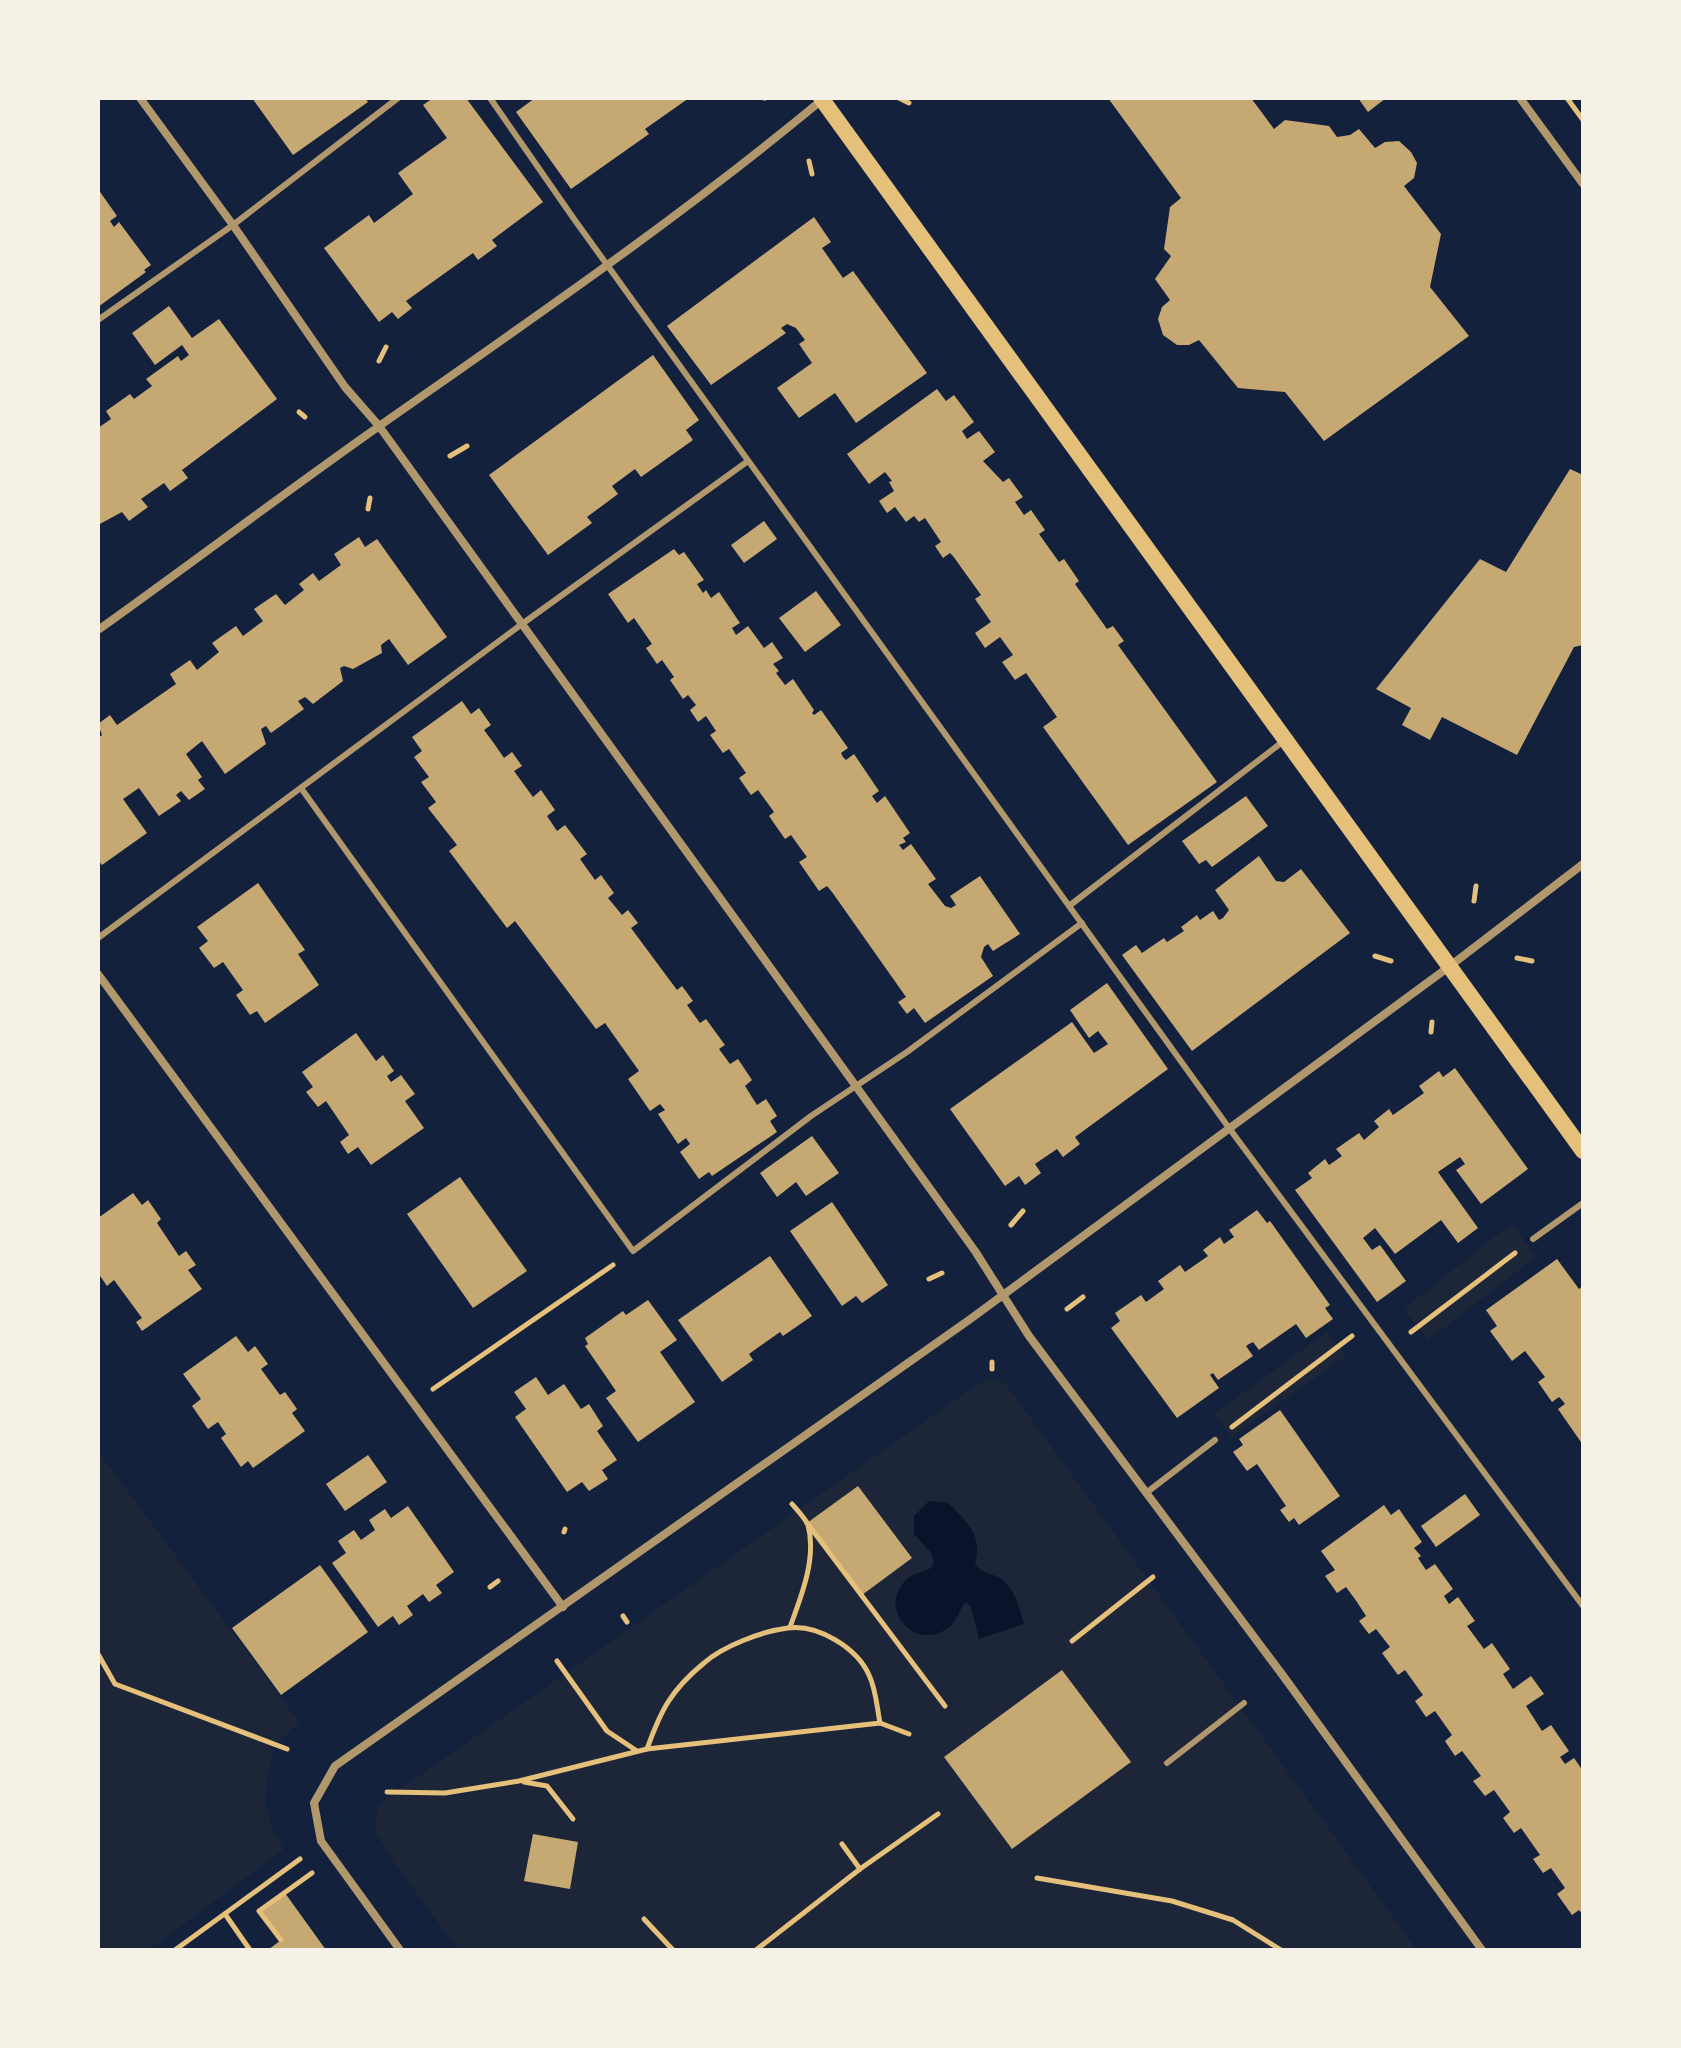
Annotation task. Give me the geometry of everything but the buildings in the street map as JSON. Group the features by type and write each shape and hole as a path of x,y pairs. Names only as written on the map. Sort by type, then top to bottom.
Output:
{"main road":[{"path":"823,99 1583,1151"}],"street":[{"path":"140,98 345,387 379,426 975,1251 1029,1336 1284,1677 1482,1950"},
{"path":"1520,98 1583,184"},
{"path":"98,630 379,426 607,266 773,141 823,99"},
{"path":"400,1950 321,1841 314,1803 335,1766 1003,1295 1450,966 1583,864"},
{"path":"98,974 563,1607"}],"lane":[{"path":"98,320 233,225 398,98"},
{"path":"490,98 607,266 1229,1128 1583,1606"},
{"path":"98,938 748,461"},
{"path":"1069,906 1285,739"},
{"path":"301,788 633,1251 854,1085 907,1052 1082,923"},
{"path":"1533,1239 1583,1203"},
{"path":"1146,1493 1215,1440"},
{"path":"1167,1763 1244,1703"}],"path":[{"path":"899,98 909,103"},
{"path":"1567,98 1583,120"},
{"path":"809,161 812,174"},
{"path":"379,361 386,347"},
{"path":"299,412 305,417"},
{"path":"450,456 467,446"},
{"path":"368,509 370,498"},
{"path":"1474,901 1476,886"},
{"path":"1375,956 1391,961"},
{"path":"1517,958 1532,961"},
{"path":"1431,1032 1432,1022"},
{"path":"1011,1225 1023,1211"},
{"path":"1391,1347 1533,1239"},
{"path":"413,1404 633,1251"},
{"path":"929,1279 942,1273"},
{"path":"1067,1309 1083,1297"},
{"path":"1215,1440 1372,1321"},
{"path":"792,1504 945,1706"},
{"path":"790,1627 803,1592 810,1551 807,1523"},
{"path":"1072,1641 1153,1577"},
{"path":"490,1587 498,1581"},
{"path":"647,1749 661,1710 705,1661 736,1643 790,1627 823,1633 851,1650 869,1674 880,1723"},
{"path":"98,1654 115,1684 287,1749"},
{"path":"557,1661 607,1731 637,1751"},
{"path":"387,1792 445,1793 519,1781 647,1749 880,1723 909,1734"},
{"path":"519,1781 547,1786 573,1819"},
{"path":"756,1950 860,1869 938,1814"},
{"path":"842,1844 860,1869"},
{"path":"175,1950 300,1859"},
{"path":"281,1940 259,1911 312,1873"},
{"path":"1037,1878 1172,1901 1233,1920 1281,1950"},
{"path":"225,1914 250,1950"},
{"path":"644,1919 673,1950"}],"shaded area":[{"path":"1512,1223 1536,1257 1428,1340 1404,1309"},
{"path":"1327,1332 1346,1356 1232,1437 1214,1414"},
{"path":"991,1378 1004,1383 1016,1398 1417,1950 458,1950 376,1833 375,1817 382,1802 978,1384"},
{"path":"98,1451 299,1722 275,1745 267,1779 266,1805 271,1826 284,1849 149,1950 98,1950"},
{"path":"929,1501 948,1503 967,1523 977,1545 975,1564 1008,1585 1024,1624 979,1639 971,1607 966,1602 951,1625 935,1634 923,1635 903,1623 897,1613 899,1590 908,1578 931,1568 934,1562 931,1553 914,1534 914,1516"}]}
